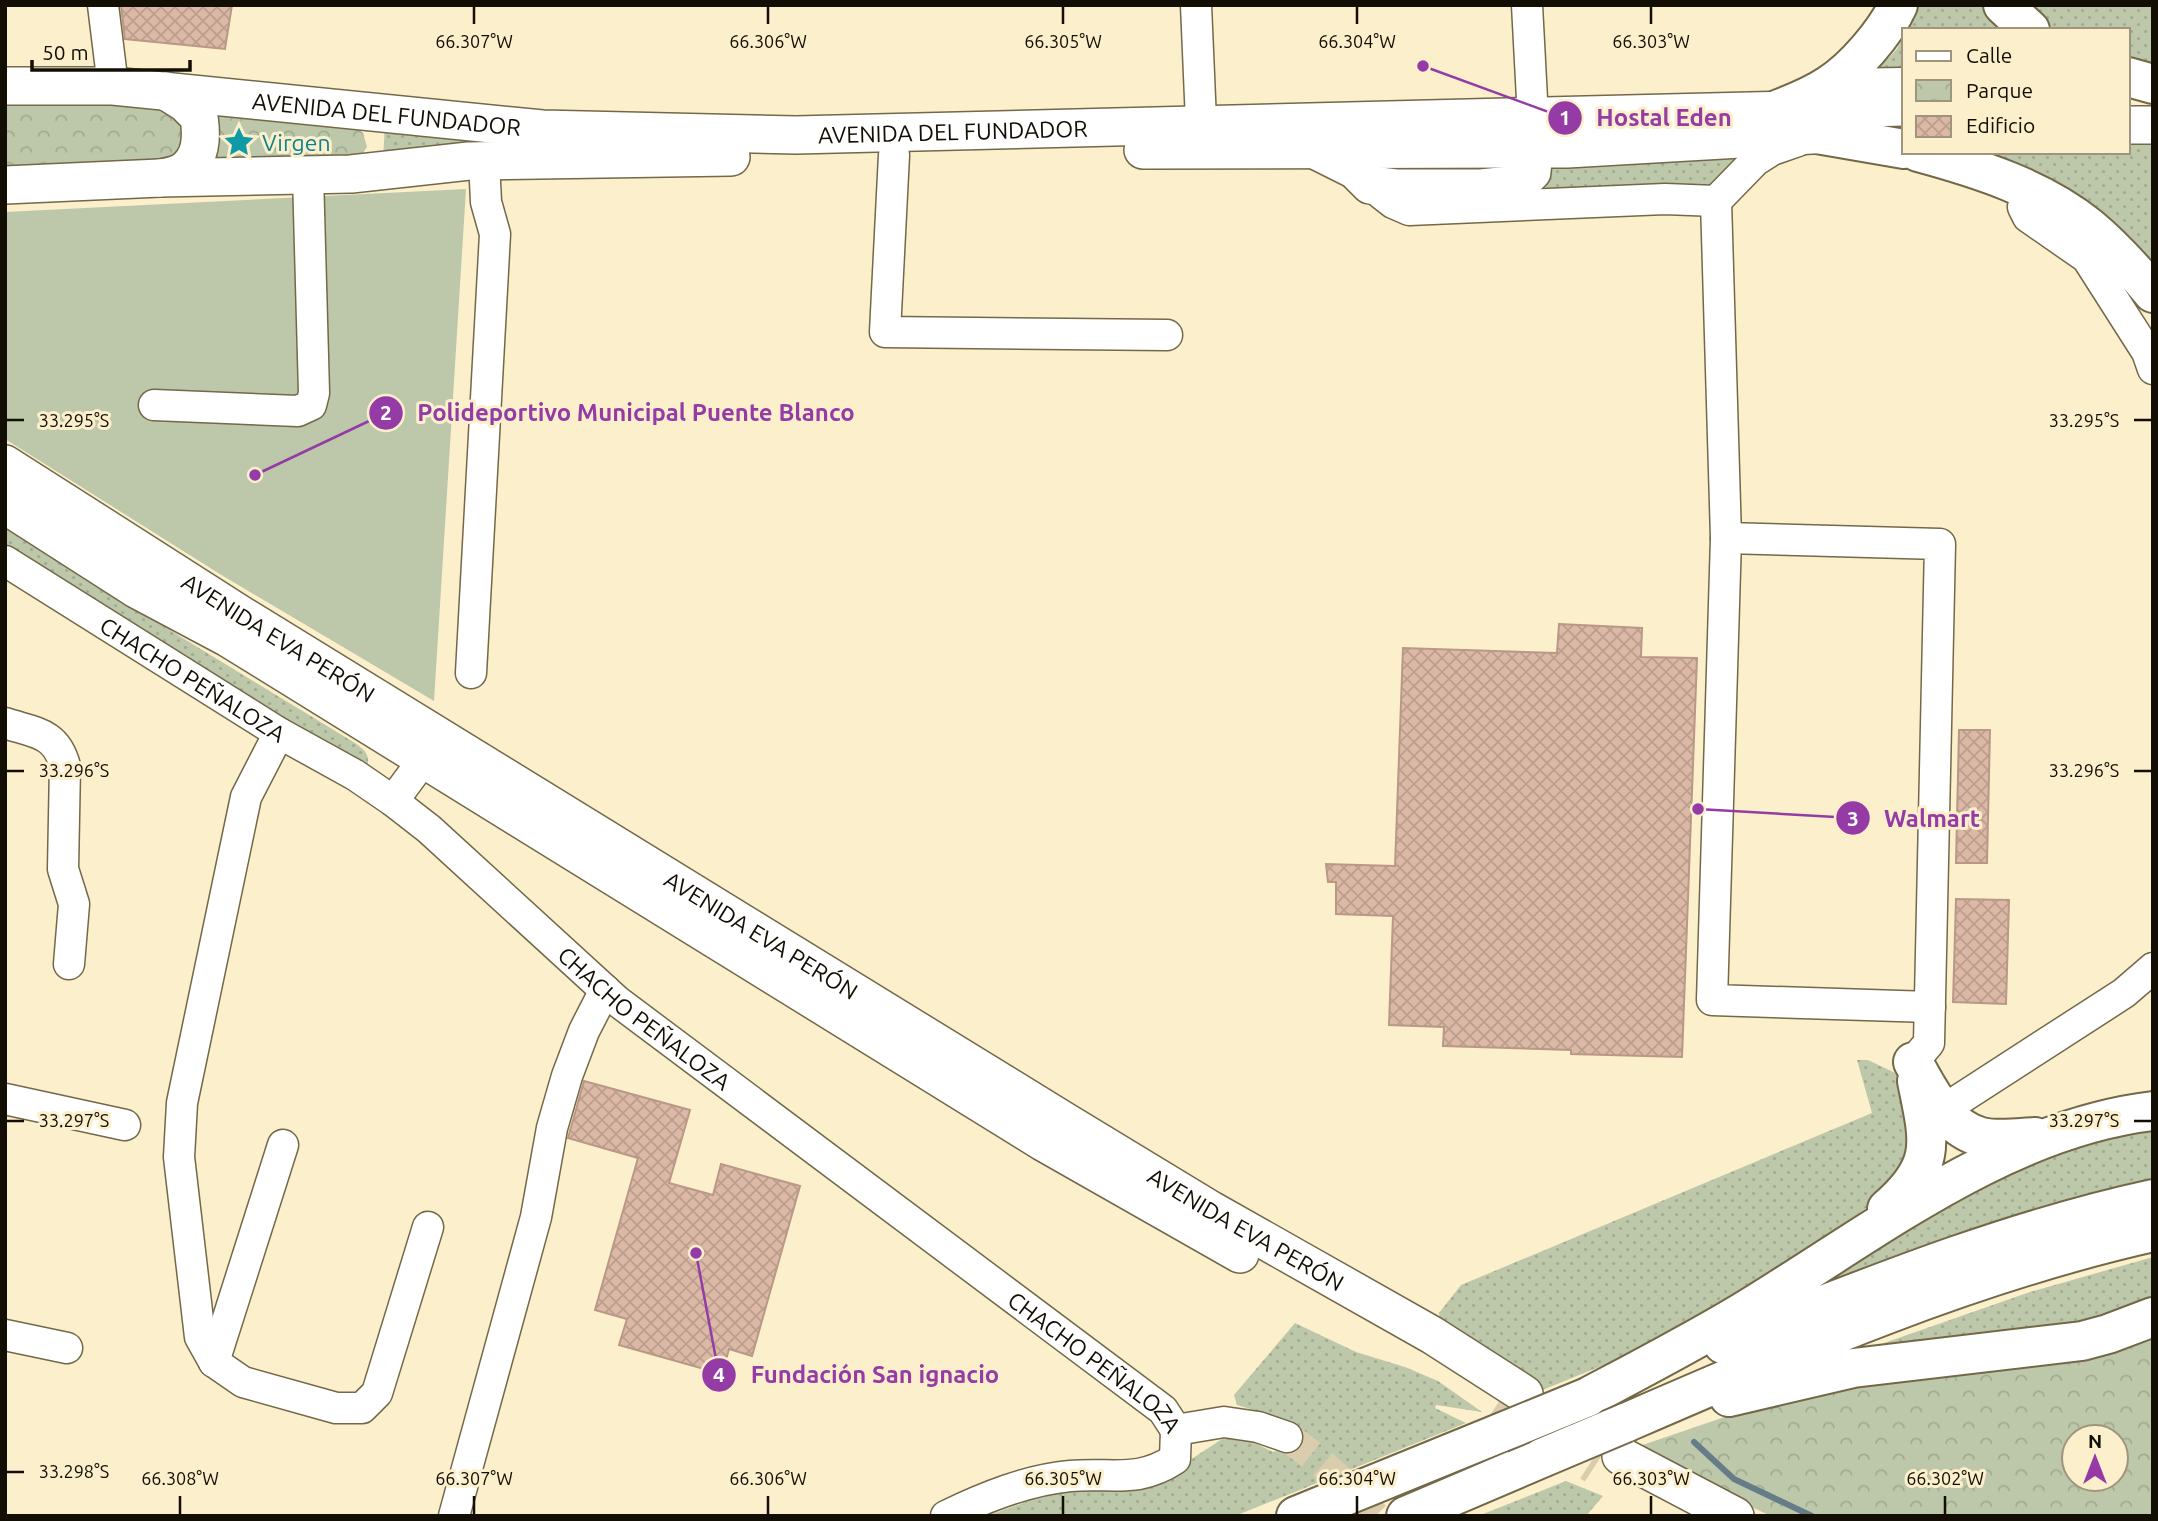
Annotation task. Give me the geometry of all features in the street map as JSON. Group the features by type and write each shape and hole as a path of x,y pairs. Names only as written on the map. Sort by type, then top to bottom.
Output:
{"highway":[{"path":"1779,109 1809,97 1831,84 1882,32 1898,5"},
{"path":"2003,5 2028,28"},
{"path":"2130,78 2153,84"},
{"path":"1817,134 1902,149"},
{"path":"1926,154 1951,160 2051,202 2087,226 2114,249 2153,293"},
{"path":"1913,1062 1943,1110 1964,1130 1981,1137 2037,1137 2079,1125 2153,1111"},
{"path":"1846,1246 1905,1193 1919,1174 1928,1135 1913,1062"},
{"path":"1588,1397 1742,1312 1976,1169 2153,1096"},
{"path":"1296,1516 1507,1410 1588,1397 1878,1283 1973,1250 2094,1213 2150,1216"},
{"path":"1614,1448 1772,1359 2005,1274 2150,1216"},
{"path":"1406,1516 1542,1458 1614,1448 1853,1368 2082,1340 2108,1334 2153,1317"}],"main road":[{"name":"AVENIDA DEL FUNDADOR","path":"5,86 113,86 542,129 796,135 1004,131 1202,136 1533,132 1567,149 1817,134 1902,132"},
{"path":"160,178 182,172 201,147 199,117 186,103 166,91"},
{"path":"2130,103 2153,103"},
{"name":"AVENIDA DEL FUNDADOR","path":"5,185 351,174 484,161 894,155 1202,136 1311,149 1779,109 1902,107"},
{"path":"351,174 368,162 375,152 377,111"},
{"path":"2130,125 2153,125"},
{"path":"1311,149 1355,170 1370,185 1396,188 1481,188 1511,185 1525,179 1532,172 1533,132"},
{"name":"AVENIDA EVA PERÓN","path":"5,464 243,616 1061,1119 1211,1210 1432,1335 1507,1410"},
{"name":"AVENIDA EVA PERÓN","path":"5,505 136,589 228,638 1042,1142 1196,1231 1418,1352 1507,1410"},
{"path":"1614,1448 1689,1516"},
{"path":"1614,1448 1735,1516"}],"street":[{"path":"103,5 113,86"},
{"path":"1196,5 1202,136"},
{"path":"1527,5 1533,132"},
{"path":"1831,84 1902,83"},
{"path":"1817,134 1772,150 1755,160 1716,201 1726,537 1712,1000 1930,1007"},
{"path":"894,155 885,332 1167,335"},
{"path":"471,673 495,234 486,202 484,161"},
{"path":"154,405 298,411 311,405 314,393 308,175"},
{"path":"1370,185 1393,203 1409,210 1665,199 1716,201"},
{"path":"2030,192 2024,208 2028,217 2087,258 2147,352 2153,369"},
{"path":"1726,537 1941,544 1929,1043 1913,1062"},
{"name":"CHACHO PEÑALOZA","path":"5,561 279,733 355,775 393,801 429,829 617,1001 1163,1410 1175,1430 1224,1422 1258,1427 1287,1437"},
{"path":"5,723 50,739 61,751 65,766 63,869 74,904 69,964"},
{"path":"279,733 246,797 182,1103 179,1157 200,1337 214,1362 243,1382 335,1409 362,1408 377,1393 428,1227"},
{"path":"393,801 424,759"},
{"path":"1943,1110 2124,993 2153,968"},
{"path":"454,1516 536,1217 552,1128 584,1031 605,990"},
{"path":"5,1099 125,1125"},
{"path":"214,1362 283,1145"},
{"path":"5,1335 67,1348"},
{"path":"946,1516 981,1499 1027,1484 1070,1476 1138,1475 1160,1469 1175,1459 1175,1430"}],"green space":[{"path":"1913,5 1989,5 2013,28 1907,28"},
{"path":"2014,5 2153,5 2153,75 2130,69 2130,28 2042,28"},
{"path":"1902,38 1902,73 1875,72 1897,49"},
{"path":"5,97 180,107 190,143 169,165 5,170"},
{"path":"199,106 353,125 363,133 367,147 360,157 200,166"},
{"path":"385,125 524,143 383,159"},
{"path":"2153,141 2153,272 1948,154 2130,154 2130,142"},
{"path":"1744,156 1718,181 1704,188 1544,192 1547,185 1547,163"},
{"path":"466,189 434,701 223,576 5,439 5,212"},
{"path":"5,526 355,743 363,749 368,763 363,767 5,550"},
{"path":"1857,1060 1868,1060 1910,1080 1921,1132 1897,1185 1800,1257 1676,1331 1621,1358 1540,1391 1516,1373 1501,1357 1441,1323 1439,1313 1461,1285 1872,1113"},
{"path":"2153,1119 2153,1181 1815,1293 1832,1266 1970,1181"},
{"path":"2153,1257 2153,1308 2131,1318 1864,1350 2030,1292"},
{"path":"1295,1323 1356,1352 1405,1367 1438,1381 1482,1412 1436,1405 1435,1408 1466,1423 1235,1516 987,1516 1048,1494 1136,1489 1155,1483 1222,1439 1241,1436 1273,1452 1289,1446 1295,1431 1260,1412 1237,1405 1234,1395"},
{"path":"2153,1333 2153,1516 1771,1516 1628,1450 1751,1408 1839,1384"},
{"path":"1566,1481 1603,1496 1586,1516 1478,1516"}],"building":[{"path":"121,5 232,5 225,49 125,39"},
{"path":"1559,624 1642,628 1641,657 1697,658 1682,1057 1571,1054 1571,1050 1443,1046 1444,1027 1389,1025 1393,916 1336,914 1336,882 1328,882 1326,864 1395,866 1403,648 1557,653"},
{"path":"1959,730 1990,730 1987,863 1956,863"},
{"path":"1956,899 2009,900 2006,1004 1953,1002"},
{"path":"584,1081 690,1110 669,1183 713,1195 721,1164 800,1186 752,1356 729,1349 722,1374 619,1345 627,1319 595,1310 638,1158 568,1138"}],"waterway":[{"path":"1694,1442 1734,1479 1812,1516"}],"tunnel":[{"path":"1498,1403 1595,1466"},
{"path":"1287,1437 1333,1474 1375,1516"}],"place":[{"name":"Hostal Eden","path":"1423,66"},
{"name":"Virgen","path":"239,142"},
{"name":"Polideportivo Municipal Puente Blanco","path":"255,475"},
{"name":"Walmart","path":"1698,809"},
{"name":"Fundación San ignacio","path":"696,1253"}]}
